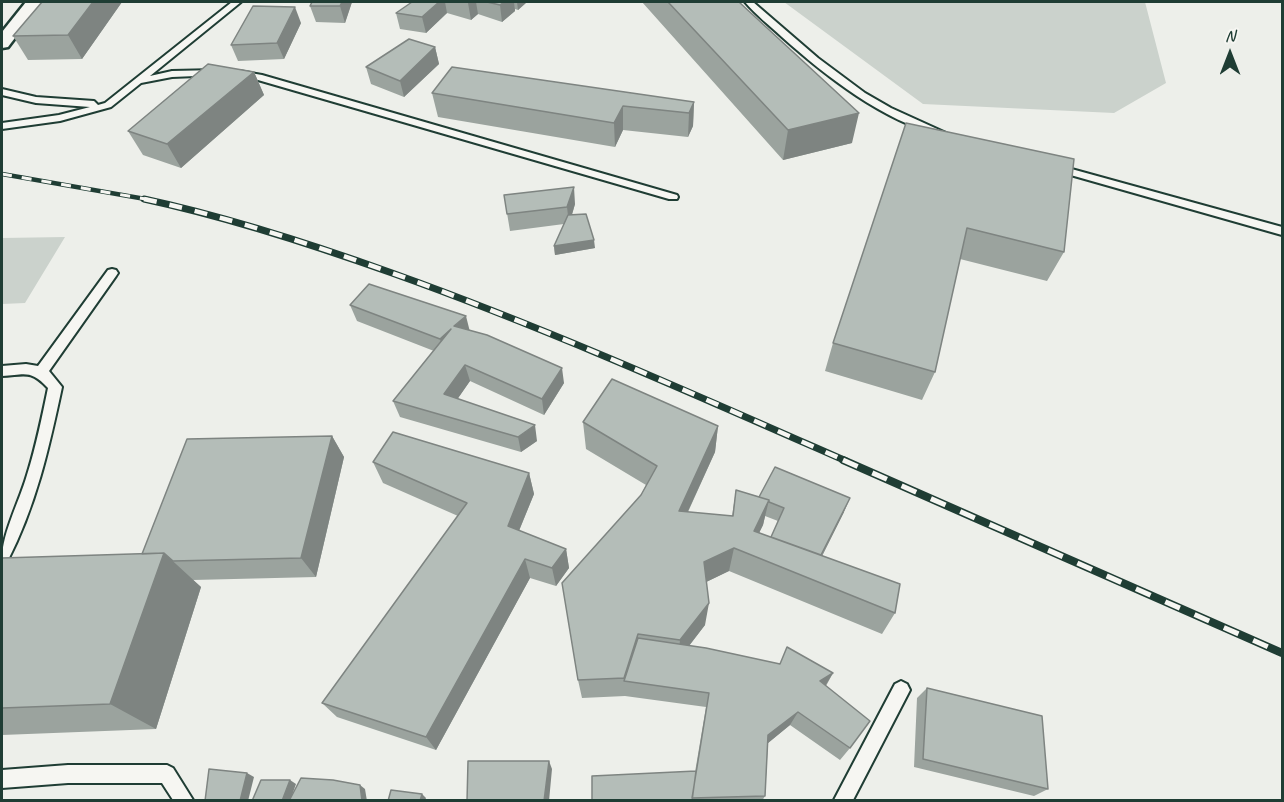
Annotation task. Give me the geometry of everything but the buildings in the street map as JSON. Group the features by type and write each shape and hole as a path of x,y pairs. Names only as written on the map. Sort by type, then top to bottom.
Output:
{"street":[{"path":"2,43 34,2"}],"lane":[{"path":"2,126 60,118 108,105 237,2"},
{"path":"748,2 830,73 879,104 930,130 950,136"},
{"path":"138,81 172,74 199,72 259,77 673,197"},
{"path":"2,92 21,99 50,103 108,105"},
{"path":"1040,164 1282,231"},
{"path":"41,372 112,273"},
{"path":"2,371 26,369 41,372 55,387 37,472 11,541 2,557"},
{"path":"843,801 901,690"},
{"path":"2,779 68,774 167,774 184,801"}],"shaded area":[{"path":"784,2 1145,2 1166,83 1114,113 923,104"},
{"path":"65,237 25,303 2,304 2,238"}],"railway":[{"path":"2,174 151,200"},
{"path":"144,199 269,232 450,294 620,363 846,461"},
{"path":"843,460 1282,653"}]}
